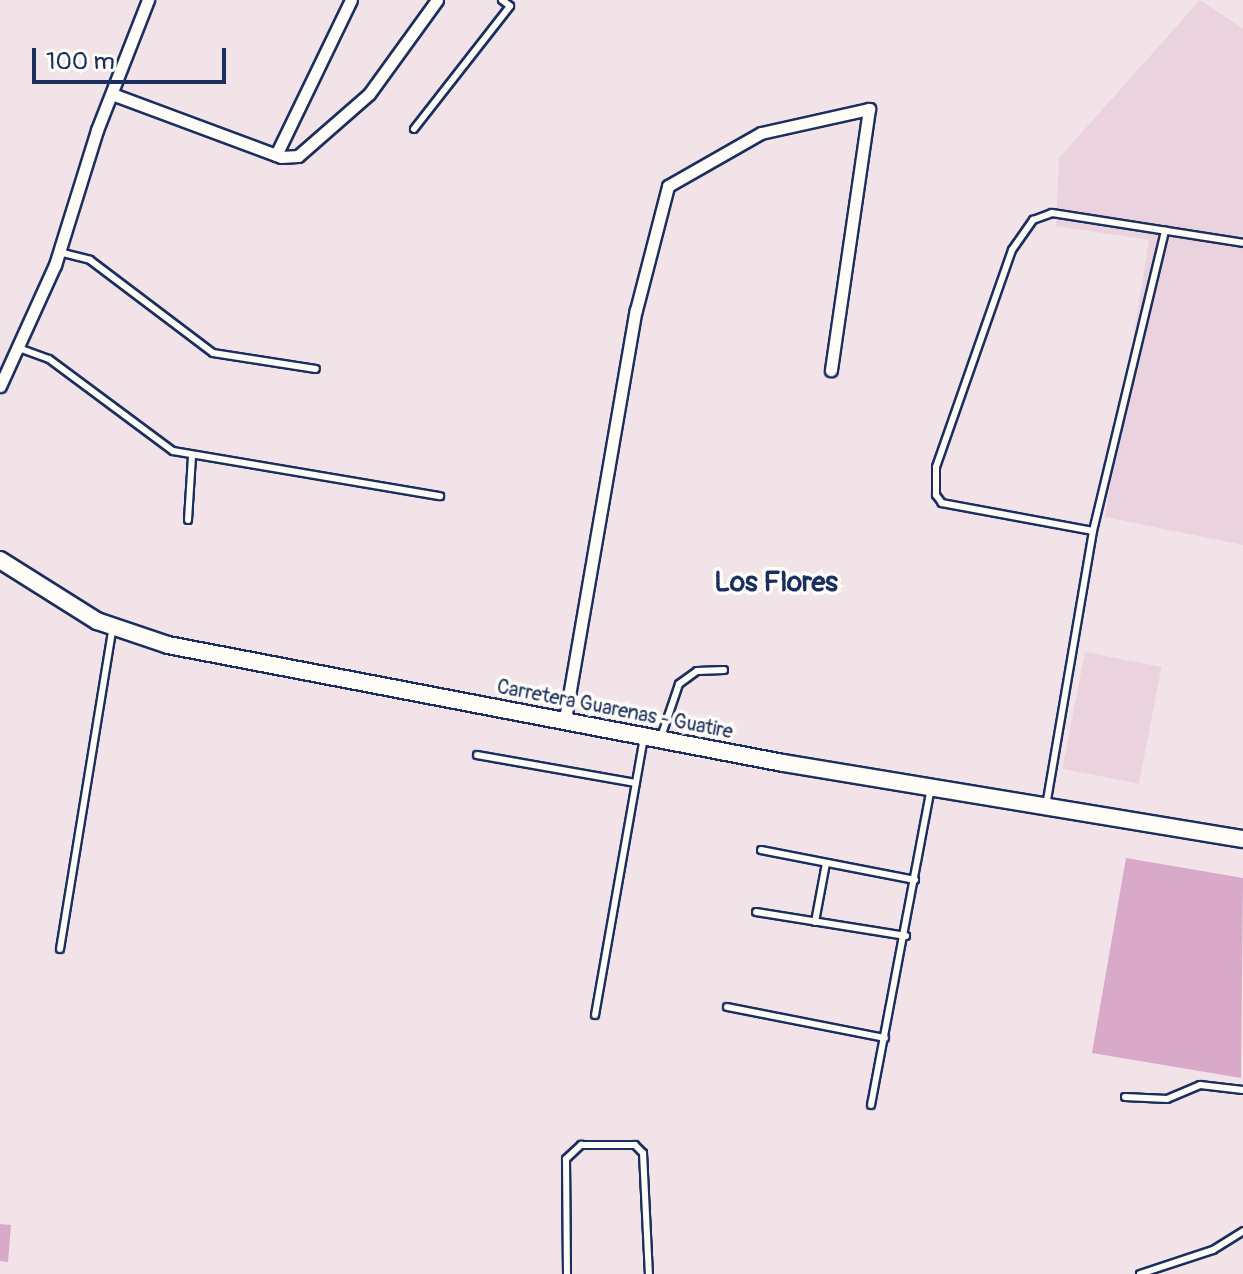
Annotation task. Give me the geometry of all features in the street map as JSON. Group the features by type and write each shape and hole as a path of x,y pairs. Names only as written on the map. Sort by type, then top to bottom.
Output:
{"main road":[{"name":"Carretera Guarenas - Guatire","path":"0,560 65,604 113,627 168,645 931,788 1243,839"}],"street":[{"path":"0,386 59,252 112,94 148,0"},
{"path":"276,155 351,0"},
{"path":"112,94 276,155 298,156 355,108 437,0"},
{"path":"565,719 636,310 668,186 761,133 869,109 831,370"}],"lane":[{"path":"414,129 510,6 502,0"},
{"path":"1093,531 942,503 933,485 936,467 1012,250 1033,220 1052,213 1243,243"},
{"path":"1045,807 1093,531 1165,231"},
{"path":"59,252 90,260 213,353 316,369"},
{"path":"16,347 49,359 173,451 192,457 440,496"},
{"path":"188,520 192,457"},
{"path":"60,949 113,627"},
{"path":"595,1015 636,783 653,736 679,684 697,671 724,670"},
{"path":"477,755 636,783"},
{"path":"871,1105 906,936 931,788"},
{"path":"761,850 915,880"},
{"path":"815,922 826,863"},
{"path":"756,912 906,936"},
{"path":"727,1007 885,1038"},
{"path":"1125,1097 1157,1100 1200,1085 1243,1090"},
{"path":"567,1274 566,1159 581,1145 635,1145 643,1153 649,1274"},
{"path":"1140,1274 1213,1250 1243,1231"}],"shaded area":[{"path":"1200,0 1243,29 1243,545 1105,517 1149,240 1056,226 1059,158"},
{"path":"1085,652 1162,667 1139,784 1062,769"}],"building":[{"path":"1126,858 1243,878 1241,1078 1092,1053"},
{"path":"0,1224 11,1225 8,1262 0,1261"}],"district":[{"name":"Los Flores","path":"776,583"}]}
